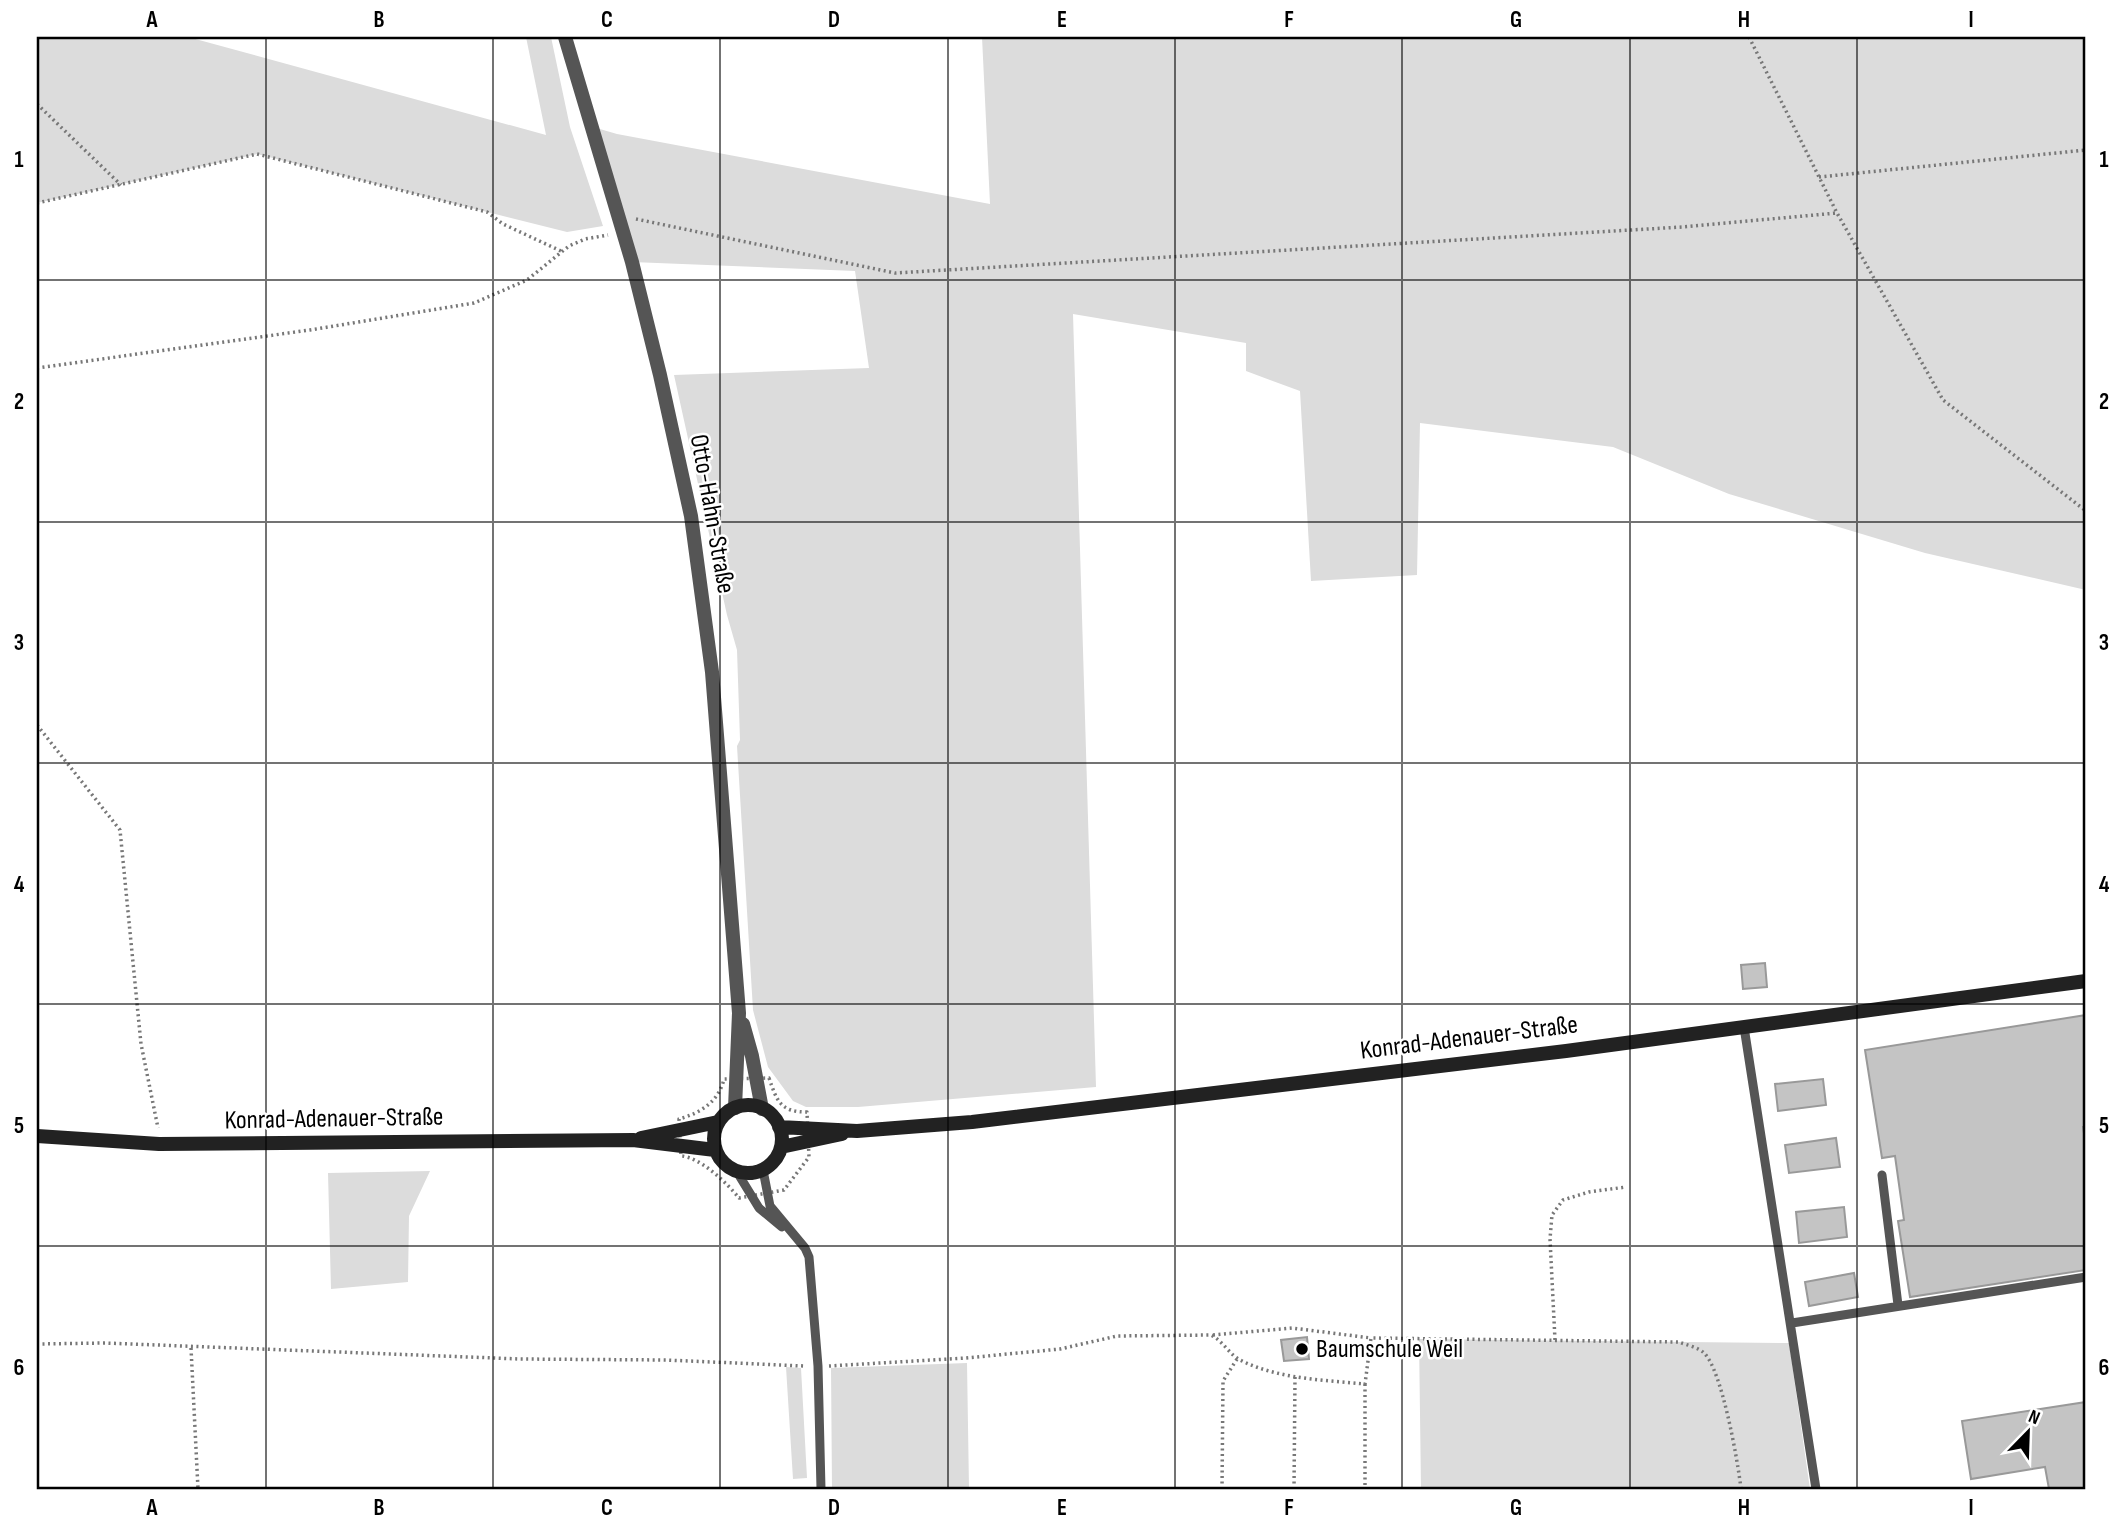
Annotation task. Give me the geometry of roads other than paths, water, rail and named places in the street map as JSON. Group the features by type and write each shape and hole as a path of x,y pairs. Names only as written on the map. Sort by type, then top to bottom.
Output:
{"main road":[{"name":"Konrad-Adenauer-Straße","path":"779,1127 857,1131 972,1122 1260,1089 2086,981"},
{"path":"746,1105 762,1108 775,1119 779,1127 781,1147 777,1156 763,1170 754,1173 737,1172 720,1159 715,1150 714,1132 719,1122 735,1108 746,1105"},
{"name":"Konrad-Adenauer-Straße","path":"633,1140 719,1122"},
{"name":"Konrad-Adenauer-Straße","path":"781,1147 857,1131"},
{"name":"Konrad-Adenauer-Straße","path":"37,1136 159,1144 633,1140 715,1150"}],"street":[{"name":"Otto-Hahn-Straße","path":"565,37 624,232 660,375 691,516 713,686 739,1013 735,1108"},
{"name":"Otto-Hahn-Straße","path":"739,1013 752,1056 762,1108"}],"lane":[{"path":"1744,1027 1816,1489"},
{"path":"763,1170 770,1206 805,1248 809,1257 818,1366 821,1489"},
{"path":"737,1172 759,1209 792,1234"},
{"path":"1882,1175 1898,1305"},
{"path":"1792,1323 2086,1277"}],"place":[{"name":"Baumschule Weil","path":"1302,1349"}]}
